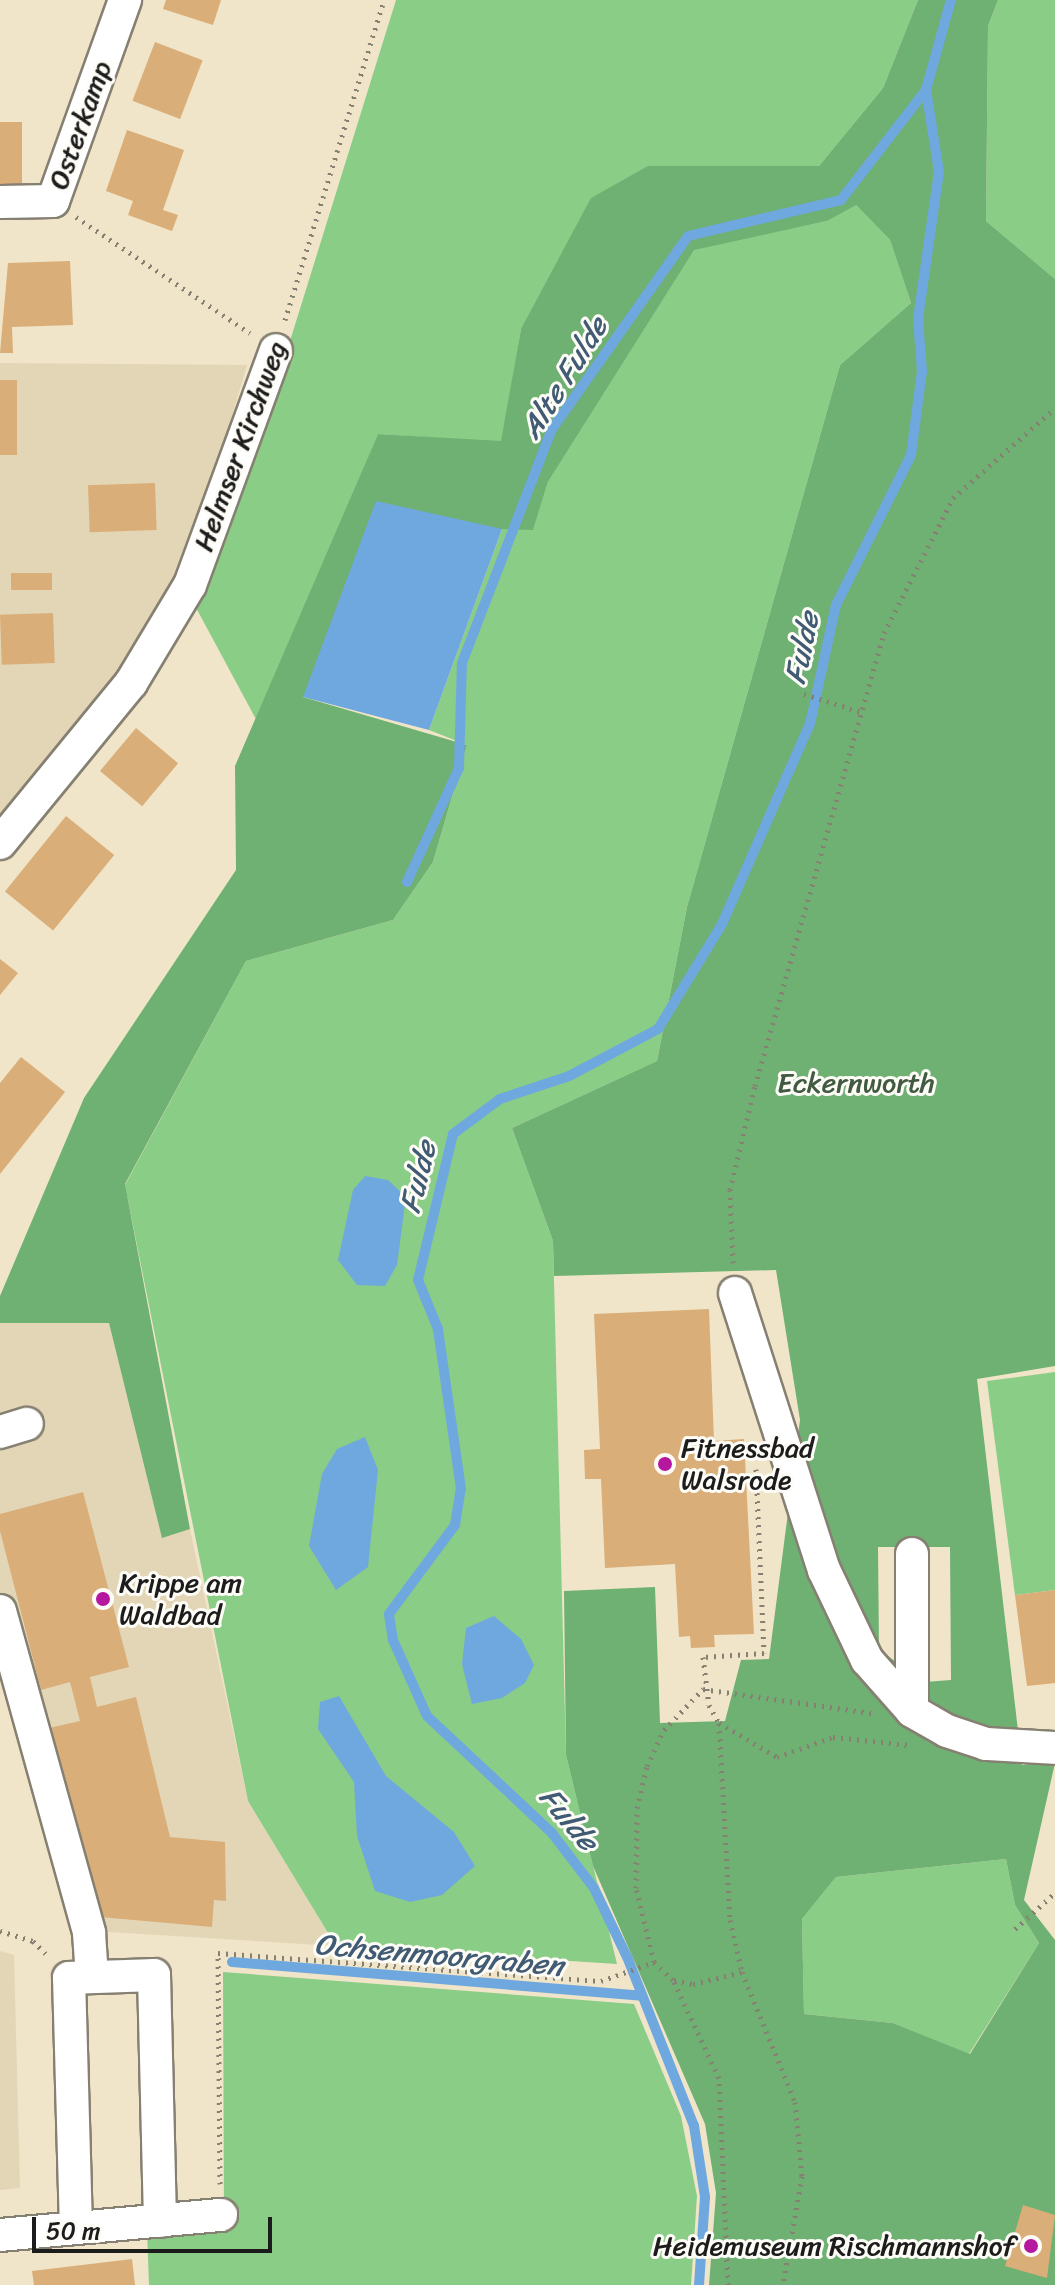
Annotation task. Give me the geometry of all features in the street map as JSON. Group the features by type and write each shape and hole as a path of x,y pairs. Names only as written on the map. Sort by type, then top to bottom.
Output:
{"street":[{"name":"Osterkamp","path":"0,202 53,201 125,0"},
{"name":"Helmser Kirchweg","path":"0,843 131,683 190,585 276,350"},
{"path":"735,1293 844,1618 867,1660 912,1711 947,1731 986,1744 1055,1748"},
{"path":"912,1554 912,1711"},
{"path":"0,1611 89,1933 81,1978 76,2228"},
{"path":"81,1978 154,1975 160,2221"},
{"path":"0,2235 221,2215"}],"path":[{"name":"Helmser Kirchweg","path":"276,350 384,0"},
{"path":"53,201 276,350"},
{"path":"735,1293 730,1190 884,633 953,498 1055,408"},
{"path":"804,694 861,712"},
{"path":"703,1657 764,1653 756,1455"},
{"path":"703,1647 703,1689 719,1723 730,1920 742,1972 795,2102 802,2176 783,2285"},
{"path":"703,1689 877,1714"},
{"path":"703,1689 664,1730 637,1808 636,1888 651,1963 673,1980 693,1984 742,1972"},
{"path":"719,1723 777,1757 833,1737 900,1747 947,1731"},
{"path":"1015,1929 1055,1893"},
{"path":"0,1931 33,1941 81,1978"},
{"path":"221,2215 218,1953 583,1981 618,1976 651,1963"},
{"path":"673,1980 719,2078 728,2285"}],"shaded area":[{"path":"0,363 247,365 182,585 117,685 0,834"},
{"name":"Krippe am Waldbad","path":"0,1323 109,1323 162,1537 190,1529 248,1801 336,1946 76,1930 0,1660"},
{"path":"0,1951 14,1955 20,2188 0,2190"}],"green space":[{"path":"396,0 918,0 883,88 819,166 648,166 521,329 502,442 378,434 257,721 194,604 276,386"},
{"name":"Eckernworth","path":"918,0 998,0 988,26 986,221 1055,279 1055,1366 977,1379 1022,1765 1055,1763 1024,1900 1055,1940 1055,2285 709,2285 716,2193 705,2124 593,1866 566,1755 564,1591 655,1587 660,1723 725,1721 741,1660 769,1659 800,1420 776,1270 554,1276 553,1241 512,1128 657,1061 687,907 840,365 911,303 890,240 856,205 827,221 694,250 548,482 533,530 502,529 303,697 467,745 433,862 393,920 246,961 125,1184 190,1529 162,1538 109,1323 0,1323 0,1296 84,1098 236,870 235,766 378,434 501,441 521,329 591,198 648,166 819,166 883,88","holes":["878,1547 950,1547 951,1680 925,1682 879,1650","1006,1859 1015,1905 1039,1943 970,2054 893,2023 804,2014 802,1919 836,1877"]},
{"path":"998,0 1055,0 1055,279 986,221 988,26"},
{"path":"855,204 890,240 911,303 840,365 687,907 657,1061 512,1128 553,1241 566,1755 617,1964 336,1946 248,1801 125,1185 246,961 393,920 433,862 467,745 429,730 502,529 533,529 548,482 694,249 827,221"},
{"path":"1055,1372 1055,1590 1015,1595 987,1381"},
{"path":"1006,1859 1015,1905 1039,1943 969,2054 893,2023 804,2014 802,1919 836,1877"},
{"path":"223,1972 634,2004 681,2116 697,2196 691,2285 149,2285 147,2231 224,2223"}],"water":[{"path":"376,501 502,529 429,730 303,697"},
{"path":"365,1176 388,1180 406,1197 397,1265 385,1286 357,1285 338,1260 353,1190"},
{"path":"365,1437 378,1470 368,1567 336,1590 309,1546 322,1474 337,1449"},
{"path":"494,1616 521,1639 534,1665 525,1683 502,1698 472,1704 462,1664 466,1628"},
{"path":"339,1696 386,1776 454,1832 475,1866 442,1895 410,1902 375,1891 357,1836 354,1782 318,1729 320,1702"}],"building":[{"path":"166,0 221,0 213,25 163,9"},
{"path":"155,42 203,60 180,119 132,101"},
{"path":"0,122 22,122 22,185 0,185"},
{"path":"127,130 184,150 163,210 178,215 172,231 128,215 133,201 106,191"},
{"path":"70,261 73,325 12,327 13,353 0,353 8,263"},
{"path":"0,380 17,380 17,455 0,455"},
{"path":"155,483 157,530 90,532 88,485"},
{"path":"11,573 52,573 52,590 11,590"},
{"path":"53,613 55,663 2,665 0,615"},
{"path":"136,728 178,763 142,806 100,771"},
{"path":"66,816 114,855 53,930 5,891"},
{"path":"0,959 18,973 0,995"},
{"path":"21,1057 65,1092 0,1174 0,1083"},
{"name":"Fitnessbad Walsrode","path":"709,1309 714,1441 744,1439 754,1634 714,1635 715,1647 691,1648 690,1636 679,1637 675,1564 605,1568 601,1479 585,1479 584,1450 600,1449 594,1314"},
{"path":"83,1492 129,1667 90,1677 97,1707 136,1697 170,1837 225,1842 226,1901 214,1900 212,1927 100,1917 49,1728 80,1721 70,1682 41,1690 0,1531 0,1514"},
{"path":"1055,1590 1055,1683 1027,1686 1015,1595"},
{"path":"1023,2205 1055,2215 1047,2278 1005,2266"},
{"path":"132,2259 135,2285 34,2285 32,2271"}],"waterway":[{"name":"Fulde","path":"699,2285 705,2197 694,2126 627,1957 594,1888 552,1833 427,1716 393,1640 389,1614 455,1525 461,1489 438,1329 418,1280 453,1134 500,1099 569,1076 658,1029 722,924 810,724 836,605 911,455 922,372 918,319 939,172 926,90 951,0"},
{"name":"Alte Fulde","path":"407,882 459,768 462,663 552,429 688,236 841,200 926,90"},
{"name":"Ochsenmoorgraben","path":"232,1962 642,1996"}],"place":[{"name":"Fitnessbad Walsrode","path":"665,1464"},
{"name":"Krippe am Waldbad","path":"103,1599"},
{"name":"Heidemuseum Rischmannshof","path":"1031,2246"}]}
